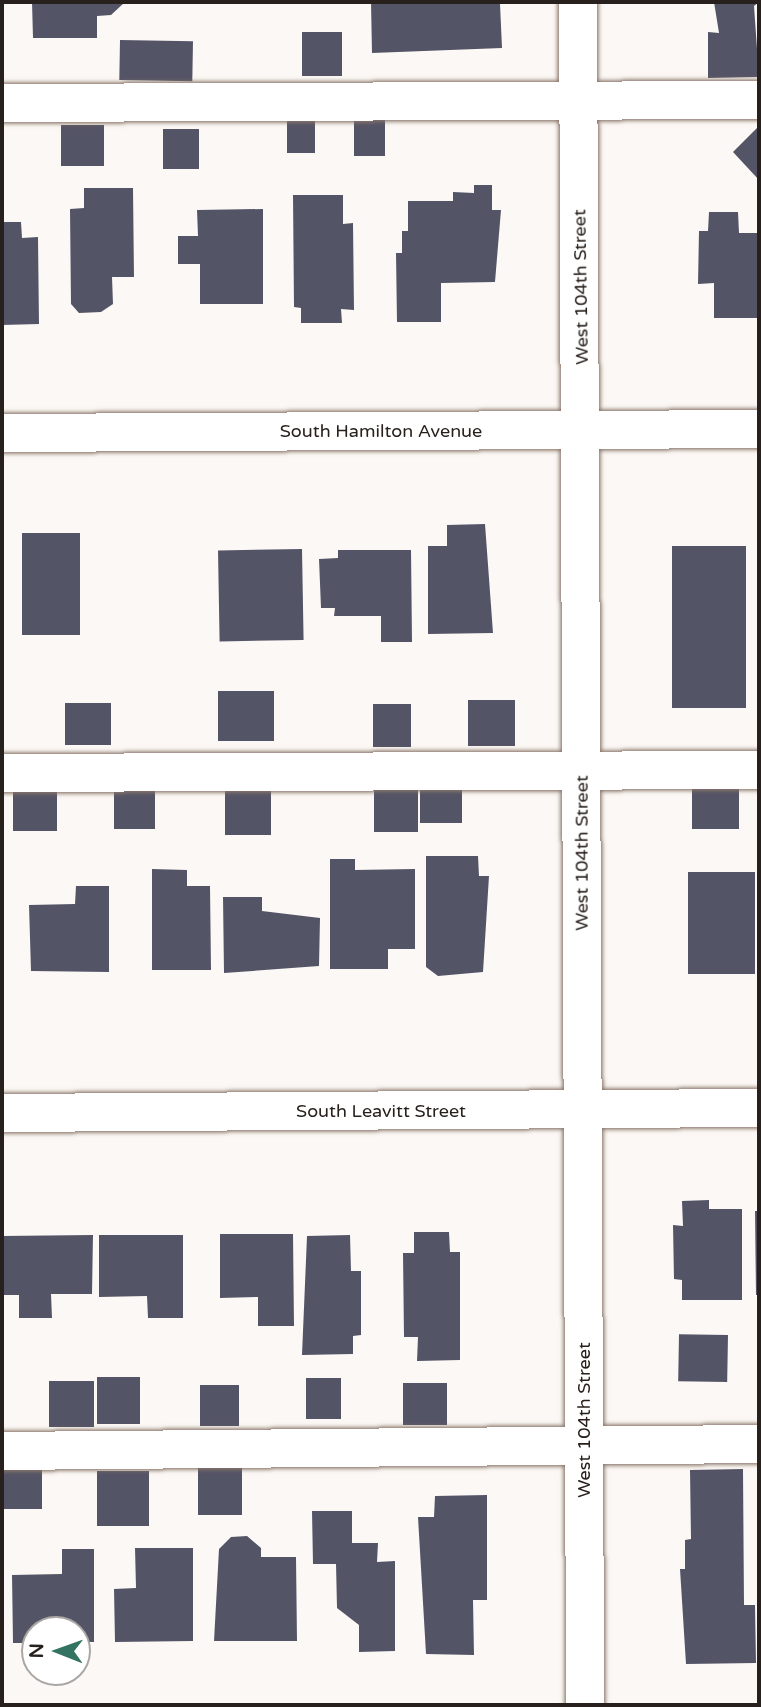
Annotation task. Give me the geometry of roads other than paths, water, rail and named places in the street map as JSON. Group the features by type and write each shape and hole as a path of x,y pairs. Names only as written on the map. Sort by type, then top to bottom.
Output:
{"street":[{"name":"West 104th Street","path":"578,2 583,430 585,1705"},
{"path":"2,103 759,100"},
{"name":"South Hamilton Avenue","path":"2,433 759,429"},
{"path":"2,773 759,770"},
{"name":"South Leavitt Street","path":"2,1113 759,1108"},
{"path":"2,1451 759,1444"}]}
